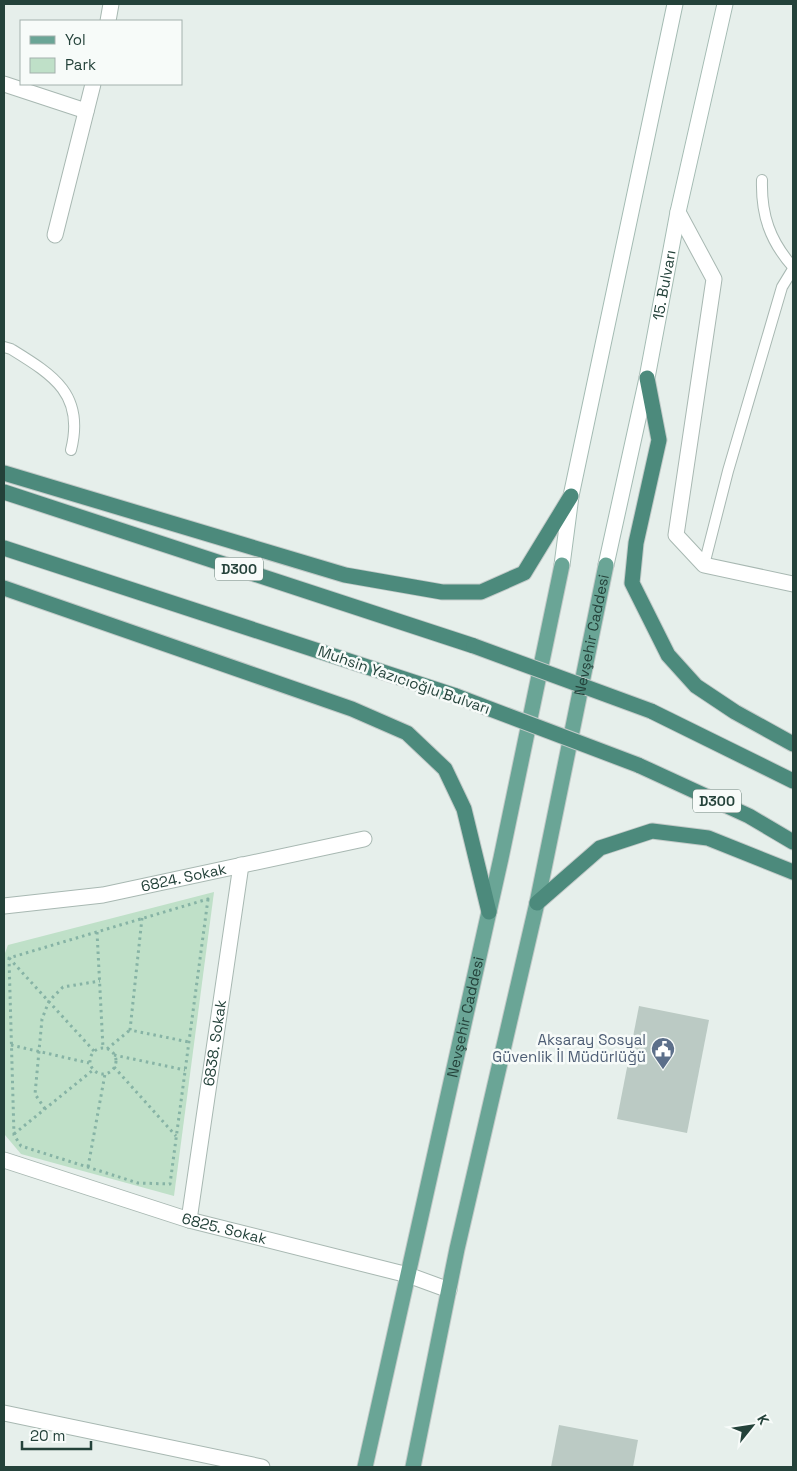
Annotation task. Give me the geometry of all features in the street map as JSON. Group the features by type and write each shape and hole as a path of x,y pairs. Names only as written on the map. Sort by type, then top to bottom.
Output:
{"highway":[{"path":"647,378 659,440 636,543 632,583 668,655 696,686 735,712 793,744"},
{"path":"4,473 345,575 442,592 481,592 524,574 571,496"},
{"name":"D300","path":"4,492 474,646 651,711 793,781"},
{"name":"Muhsin Yazıcıoğlu Bulvarı","path":"4,548 456,696 638,765 749,816 793,842"},
{"path":"4,588 352,709 407,733 445,769 460,801 489,912"},
{"path":"537,903 600,848 652,831 708,838 793,872"}],"main road":[{"name":"Nevşehir Caddesi","path":"365,1467 489,912 562,565"},
{"name":"Nevşehir Caddesi","path":"413,1467 448,1290 537,903 606,565"}],"street":[{"path":"108,20 112,4"},
{"path":"562,565 571,496 675,4"},
{"name":"15. Bulvarı","path":"606,565 647,378 678,212 725,4"},
{"path":"4,84 86,111"},
{"path":"56,235 93,85"},
{"path":"678,212 714,278 676,535 704,565 793,584"},
{"name":"6824. Sokak","path":"4,906 102,895 364,839"},
{"name":"6838. Sokak","path":"189,1220 242,865"},
{"name":"6825. Sokak","path":"4,1160 189,1220 408,1275 448,1290"},
{"path":"4,1413 262,1467"}],"lane":[{"path":"704,565 728,471 782,288 793,268 782,254 766,224 763,210 762,180"},
{"path":"4,347 11,349 48,372 63,388 71,404 75,424 71,450"}],"path":[{"path":"208,899 170,1184 138,1183 21,1146 14,1135 9,958 208,899"},
{"path":"94,1051 105,1049 130,1030 142,918"},
{"path":"97,931 105,1049"},
{"path":"9,958 94,1051"},
{"path":"45,1109 35,1094 42,1019 49,1001 63,987 100,981"},
{"path":"130,1030 189,1042"},
{"path":"11,1045 39,1053 90,1063"},
{"path":"105,1049 114,1055 185,1070"},
{"path":"94,1051 90,1063 93,1070 105,1074"},
{"path":"114,1055 114,1067 176,1136"},
{"path":"88,1167 105,1074 114,1067"},
{"path":"14,1135 93,1070"}],"green space":[{"path":"214,892 174,1196 21,1154 5,1135 4,956 8,945"}],"building":[{"name":"Aksaray Sosyal Güvenlik İl Müdürlüğü","path":"639,1006 709,1020 687,1133 617,1119"},
{"path":"559,1425 638,1440 633,1467 551,1467"}],"place":[{"name":"Aksaray Sosyal Güvenlik İl Müdürlüğü","path":"663,1070"}]}
